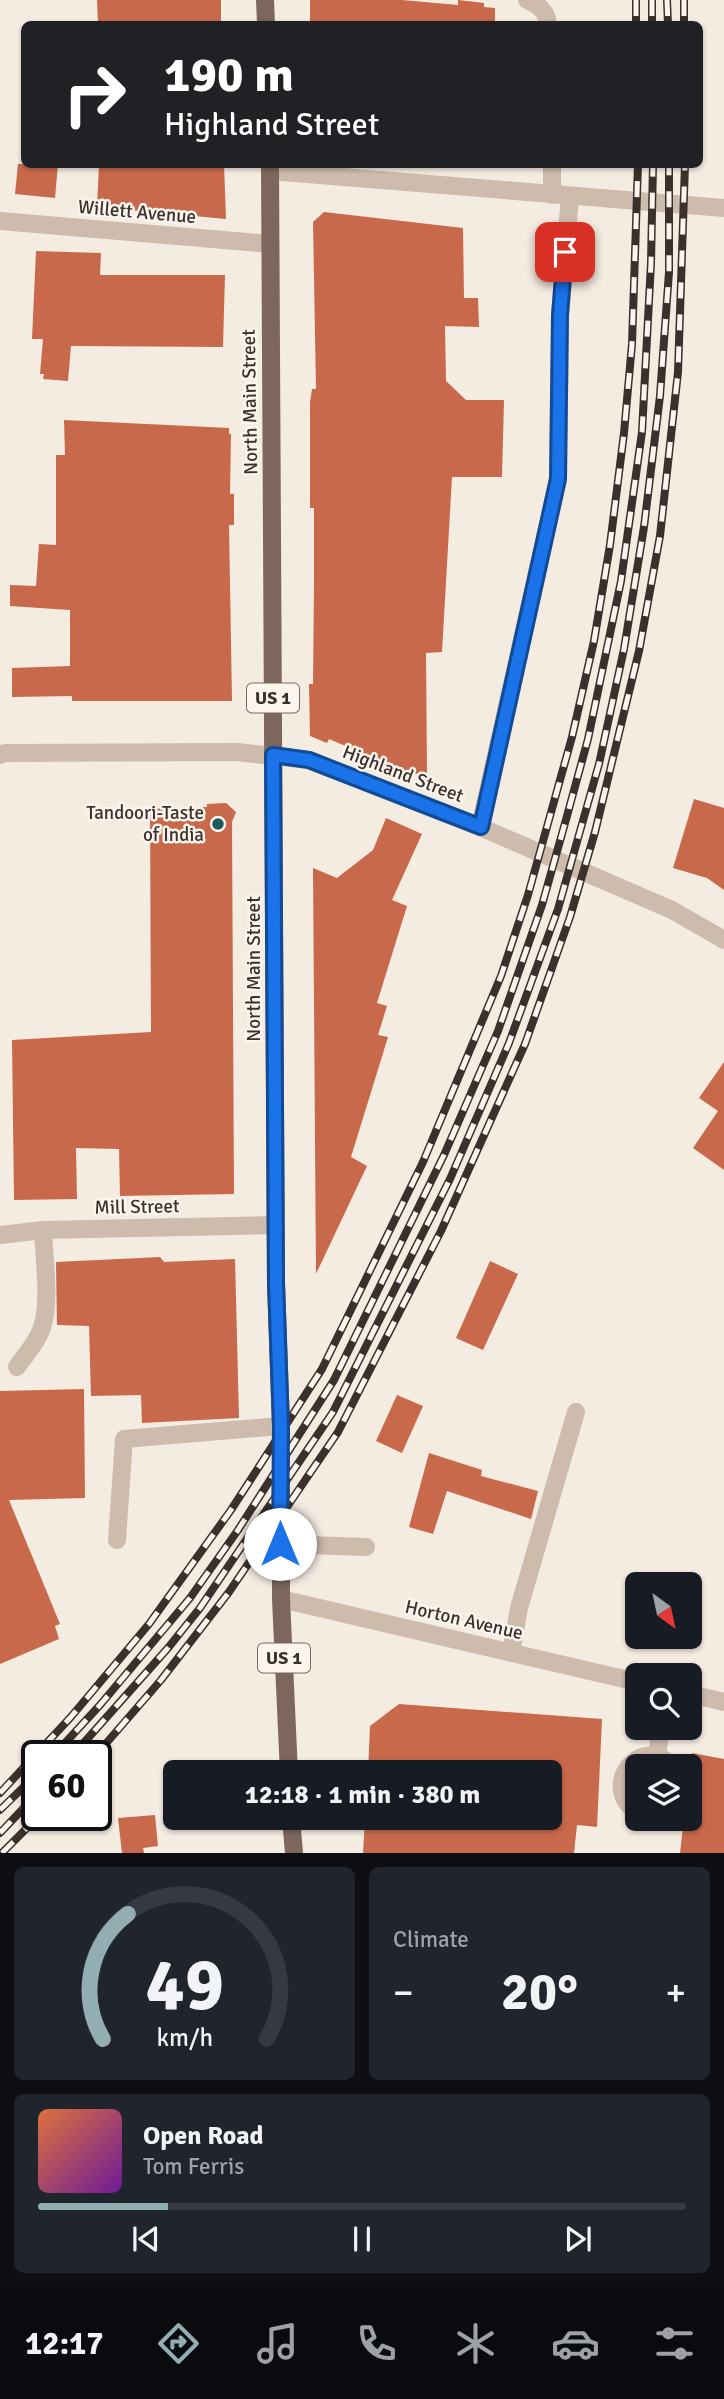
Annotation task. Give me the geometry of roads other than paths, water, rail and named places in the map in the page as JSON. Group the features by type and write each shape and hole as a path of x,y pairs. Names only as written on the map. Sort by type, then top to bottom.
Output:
{"main road":[{"path":"265,0 266,21"},
{"name":"North Main Street","path":"270,168 275,1224 281,1426 281,1600 288,1760"},
{"path":"292,1830 294,1853"}],"street":[{"path":"527,0 538,4 548,21"},
{"path":"270,168 561,196 724,208"},
{"path":"481,827 558,479 561,196 553,168"},
{"name":"Willett Avenue","path":"0,221 270,244"},
{"name":"Highland Street","path":"0,755 237,752 309,760 481,827 673,910 724,940"},
{"name":"Mill Street","path":"0,1235 43,1230 275,1224"},
{"path":"17,1367 32,1347 43,1324 43,1230"},
{"path":"511,1653 522,1595 576,1412"},
{"path":"117,1541 124,1439 281,1426"},
{"path":"280,1544 366,1547"},
{"name":"Horton Avenue","path":"281,1600 625,1679"},
{"path":"702,1697 724,1702"},
{"path":"625,1774 625,1798"}],"railway":[{"path":"636,0 636,21"},
{"path":"652,0 652,21"},
{"path":"667,0 668,21"},
{"path":"684,0 684,21"},
{"path":"0,1793 70,1718 149,1624 231,1510 322,1369 423,1162 501,976 528,895 572,737 594,641 610,545 624,433 632,344 638,168"},
{"path":"68,1740 190,1598 238,1530 334,1380 444,1155 498,1031 542,905 567,816 588,739 621,581 642,432 653,168"},
{"path":"86,1740 200,1608 333,1412 450,1179 509,1043 558,909 599,764 624,649 644,527 660,396 669,272 669,168"},
{"path":"109,1740 161,1680 229,1592 338,1432 441,1231 525,1044 570,917 595,832 639,651 660,536 678,372 685,168"},
{"path":"0,1810 21,1790"},
{"path":"0,1833 21,1811"},
{"path":"2,1853 24,1831"}],"place":[{"name":"Tandoori-Taste of India","path":"218,824"}]}
